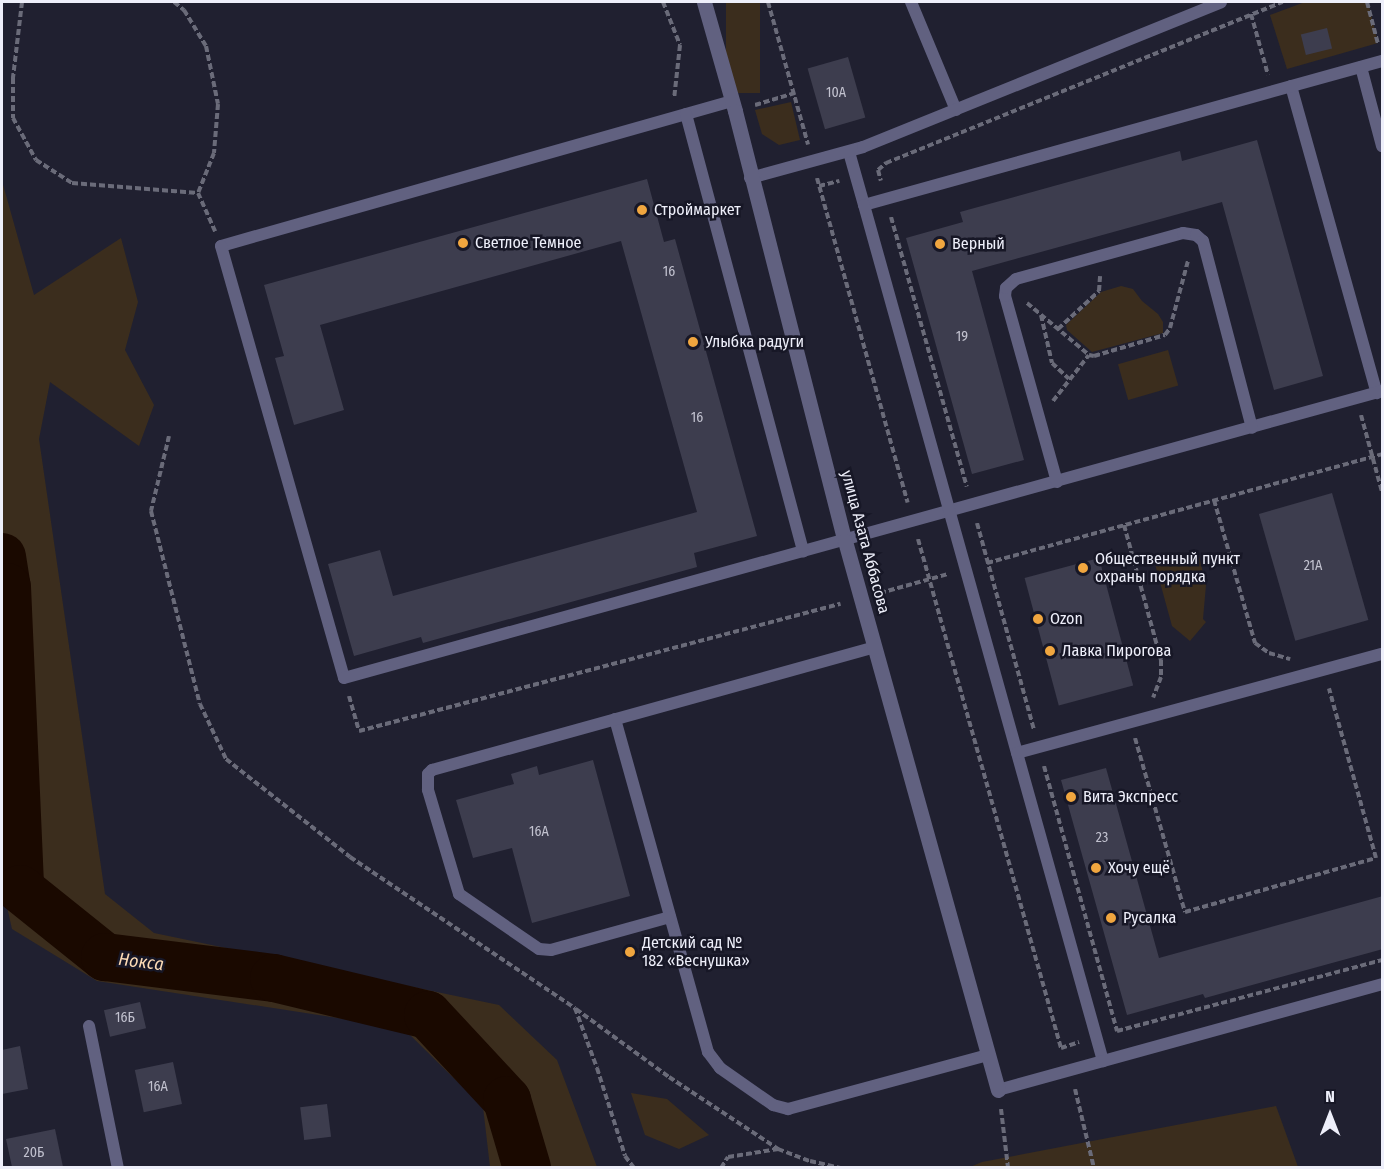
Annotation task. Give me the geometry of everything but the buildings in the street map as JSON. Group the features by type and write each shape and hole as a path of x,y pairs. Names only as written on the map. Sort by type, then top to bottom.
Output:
{"street":[{"name":"улица Азата Аббасова","path":"704,2 732,101 845,541 998,1090"}],"lane":[{"path":"911,2 956,110"},
{"path":"750,178 849,152 1221,2"},
{"path":"864,205 1361,67 1381,56"},
{"path":"1361,67 1383,146"},
{"path":"732,101 221,246 344,678 1380,392 1291,86"},
{"path":"682,116 803,552"},
{"path":"849,152 1103,1061"},
{"path":"1057,482 1005,296 1007,285 1016,279 1183,233 1196,235 1203,241 1252,428"},
{"path":"670,917 551,950 539,949 459,894 426,777 432,770 875,647"},
{"path":"1017,753 1130,720 1383,654"},
{"path":"615,719 710,1058 720,1068 773,1105 788,1109 988,1055"},
{"path":"998,1090 1383,984"},
{"path":"89,1026 118,1167"}],"path":[{"path":"22,2 13,78 13,118 36,160 72,183 198,192"},
{"path":"174,2 184,10 206,46 218,104 214,153 198,192 221,246"},
{"path":"663,2 680,45 673,101 682,116"},
{"path":"768,2 1061,1048 1383,960"},
{"path":"819,186 878,170 884,164 1283,2"},
{"path":"1367,2 1381,56"},
{"path":"1251,14 1273,91"},
{"path":"878,170 1118,1031"},
{"path":"1007,285 1089,355 1094,356 1165,335 1170,328 1196,235"},
{"path":"1058,329 1100,289 1101,281 1095,258"},
{"path":"1040,314 1052,363 1070,379"},
{"path":"1039,418 1089,355"},
{"path":"1356,399 1383,492"},
{"path":"169,436 151,511 200,704 226,759 350,857 575,1008 669,1077 778,1149 810,1161 841,1167"},
{"path":"1130,720 1185,912 1376,858 1324,668 1269,653 1255,643 1214,500"},
{"path":"1124,525 1162,667 1161,677 1146,716"},
{"path":"575,1008 625,1156 634,1167"},
{"path":"1075,1089 1094,1167"},
{"path":"998,1090 1008,1167"},
{"path":"721,1167 729,1156 778,1149"},
{"path":"807,1167 810,1161"}],"shaded area":[{"path":"726,2 760,2 760,93 726,93"},
{"path":"1305,2 1368,2 1378,43 1287,69 1270,15"},
{"path":"791,102 800,140 779,145 762,134 755,110"},
{"path":"2,181 34,295 121,238 138,302 125,350 154,405 139,446 50,382 39,439 105,894 154,933 499,1005 557,1060 597,1167 490,1167 483,1107 403,1028 97,981 12,929 2,885"},
{"path":"1121,286 1133,289 1142,301 1158,314 1163,322 1163,333 1092,352 1067,330 1066,325 1101,292"},
{"path":"1168,350 1178,386 1128,400 1118,364"},
{"path":"1198,552 1206,585 1203,619 1206,622 1190,641 1172,626 1155,564"},
{"path":"631,1093 667,1099 709,1135 679,1149 645,1135"},
{"path":"1276,1106 1298,1167 970,1167 982,1162"}],"waterway":[{"name":"Нокса","path":"2,557 7,587 20,889 105,957 274,978 428,1015 507,1100 527,1168"}],"place":[{"name":"Строймаркет","path":"642,210"},
{"name":"Светлое Темное","path":"463,243"},
{"name":"Верный","path":"940,244"},
{"name":"Улыбка радуги","path":"693,342"},
{"name":"Общественный пункт охраны порядка","path":"1083,568"},
{"name":"Ozon","path":"1038,619"},
{"name":"Лавка Пирогова","path":"1050,651"},
{"name":"Вита Экспресс","path":"1071,797"},
{"name":"Хочу ещё","path":"1096,868"},
{"name":"Русалка","path":"1111,918"},
{"name":"Детский сад № 182 «Веснушка»","path":"630,952"}]}
